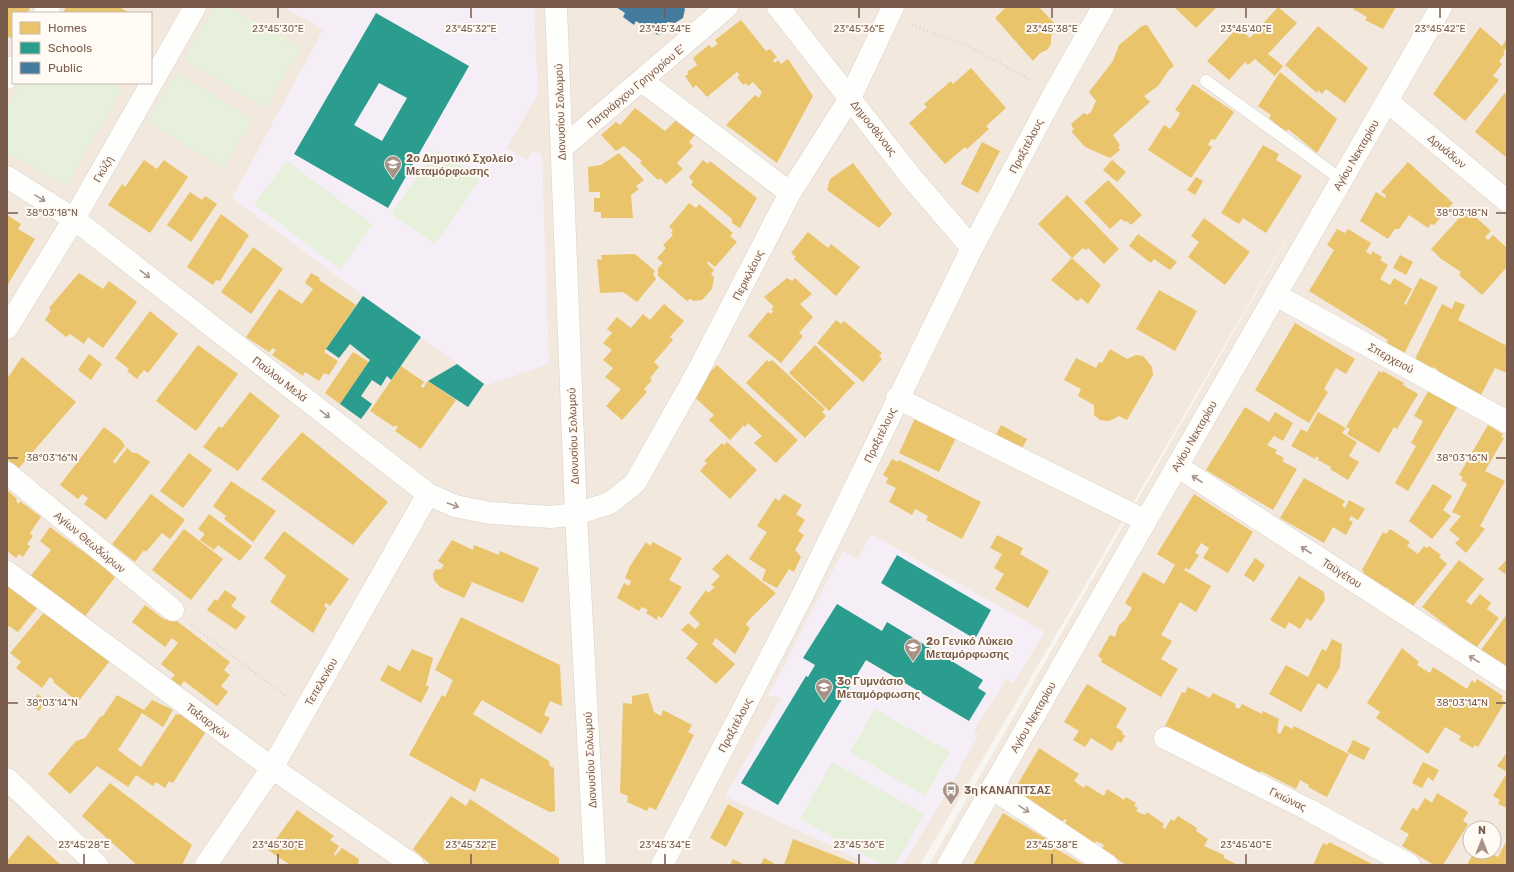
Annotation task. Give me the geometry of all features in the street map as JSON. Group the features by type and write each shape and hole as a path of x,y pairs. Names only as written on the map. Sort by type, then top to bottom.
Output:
{"street":[{"name":"Γκύζη","path":"152,82 195,7"},
{"name":"Διονυσίου Σολωμού","path":"556,7 576,514 595,865"},
{"name":"Πατριάρχου Γρηγορίου Ε'","path":"562,148 727,7"},
{"name":"Δημοσθένους","path":"778,7 912,178 972,248"},
{"name":"Πραξιτέλους","path":"662,865 800,600 897,398 972,248 1054,92 1102,7"},
{"name":"Αγίου Νεκταρίου","path":"948,865 1441,7"},
{"name":"Περικλέους","path":"576,514 610,503 635,483 697,373 790,193 850,98 890,12"},
{"path":"7,78 12,69"},
{"path":"642,81 790,193"},
{"name":"Γκύζη","path":"7,328 74,219 151,84"},
{"name":"Δρυάδων","path":"1388,101 1507,201"},
{"name":"Παύλου Μελά","path":"7,177 74,219 428,494 455,506 490,513 551,517 576,514"},
{"name":"Σπερχειού","path":"1276,295 1507,422"},
{"path":"897,398 1146,521"},
{"name":"Ταϋγέτου","path":"1177,466 1507,680"},
{"name":"Αγίων Θεωδώρων","path":"7,473 173,610"},
{"name":"Τεπελενίου","path":"206,865 272,768 428,494"},
{"name":"Ταξιαρχών","path":"7,572 272,768 413,865"},
{"name":"Γκιώνας","path":"1165,738 1309,810 1409,865"},
{"path":"7,779 97,865"},
{"path":"992,788 1107,865"}],"lane":[{"path":"1206,81 1342,180"}],"path":[{"path":"890,12 964,44 1054,92"},
{"path":"173,610 184,620 305,709"}],"shaded area":[{"path":"7,7 1507,7 1507,865 929,865 1331,162 1076,601 920,865 7,865"},
{"name":"2ο Δημοτικό Σχολείο Μεταμόρφωσης","path":"284,7 534,7 538,94 507,148 527,160 533,151 542,154 549,364 487,385 363,296 232,198 323,30"},
{"path":"871,534 1045,632 1013,684 1006,679 973,732 979,735 961,764 960,771 903,865 871,865 725,796 781,698 768,696 843,551 858,559"}],"green space":[{"path":"214,7 230,7 301,48 266,108 183,60"},
{"path":"176,73 253,119 224,168 146,121"},
{"path":"19,84 113,84 122,90 66,186 7,152 7,106"},
{"path":"437,150 480,180 435,244 391,214"},
{"path":"287,161 373,225 340,269 254,204"},
{"path":"875,709 950,752 925,796 850,752"},
{"path":"832,762 924,814 895,865 883,865 800,819"}],"building: Homes":[{"path":"7,7 31,7 28,12 12,12 12,38 7,36"},
{"path":"66,7 119,7 128,12 64,12"},
{"path":"1006,7 1039,7 1057,26 1051,37 1051,44 1047,50 1040,53 1033,61 995,18"},
{"path":"1174,7 1217,7 1196,28"},
{"path":"1278,7 1297,23 1268,54 1283,66 1275,76 1255,59 1248,65 1245,62 1229,80 1207,61 1238,27 1250,38"},
{"path":"1355,7 1396,7 1383,29 1365,20 1367,17 1353,9"},
{"path":"741,20 766,51 770,49 777,57 773,60 775,63 778,60 781,64 788,59 813,96 777,163 726,125 755,95 759,98 762,92 753,82 748,86 746,83 743,85 737,77 740,75 737,72 707,97 696,85 693,88 685,76 689,74 687,72 697,65 693,58 709,45 712,48 718,44 715,40"},
{"path":"1147,25 1174,66 1169,70 1158,86 1144,96 1150,102 1113,135 1120,145 1118,147 1120,150 1110,158 1085,147 1071,131 1074,130 1071,124 1084,113 1087,115 1091,112 1096,101 1089,92 1113,61 1119,45 1142,26"},
{"path":"1318,26 1368,68 1345,103 1326,89 1322,94 1318,90 1317,93 1285,65"},
{"path":"1480,27 1502,46 1507,38 1507,49 1506,48 1503,53 1505,54 1499,61 1502,64 1493,76 1499,80 1465,121 1433,94"},
{"path":"971,68 1006,108 986,126 989,129 967,149 965,147 945,164 909,123 927,107 924,104 951,81 953,84"},
{"path":"1280,72 1337,119 1317,153 1288,129 1286,132 1269,118 1271,115 1258,106"},
{"path":"1193,84 1234,112 1215,140 1212,139 1210,141 1208,145 1212,147 1191,178 1148,150 1164,125 1170,129 1177,119 1180,113 1175,110"},
{"path":"1507,92 1507,158 1475,132"},
{"path":"635,108 665,131 677,119 696,134 689,142 693,146 677,163 683,169 666,184 660,178 658,180 640,163 642,161 624,146 616,151 601,135 616,122 620,125"},
{"path":"982,142 1000,151 978,193 961,184"},
{"path":"1263,145 1279,154 1276,160 1302,176 1266,233 1243,218 1239,224 1221,213"},
{"path":"619,153 644,180 636,186 639,189 631,195 633,218 601,218 601,212 594,212 594,198 600,198 600,192 589,192 588,167 601,165"},
{"path":"144,160 157,169 164,160 188,177 150,233 108,205 122,184 125,187"},
{"path":"703,160 708,164 710,161 757,198 740,228 732,223 732,219 691,185 693,182 689,177"},
{"path":"1112,160 1126,172 1117,182 1103,170"},
{"path":"1408,162 1453,203 1434,225 1431,224 1428,228 1409,215 1399,229 1395,229 1388,239 1360,221 1376,192 1385,198 1386,195 1381,192"},
{"path":"853,163 892,214 879,228 827,190 830,179"},
{"path":"1196,177 1203,181 1195,195 1187,190"},
{"path":"1108,180 1142,215 1131,225 1127,221 1125,222 1121,219 1110,229 1084,202"},
{"path":"190,192 202,200 205,196 217,204 191,242 167,225"},
{"path":"1067,195 1119,249 1104,264 1088,248 1086,250 1083,248 1072,258 1038,224"},
{"path":"689,203 696,208 699,204 733,233 730,236 737,242 715,267 708,261 707,263 714,270 711,274 714,277 712,289 702,300 694,301 690,299 687,301 658,276 658,268 663,263 657,258 666,248 663,245 673,235 671,233 673,230 669,227"},
{"path":"1469,211 1491,231 1485,237 1488,240 1493,235 1507,248 1507,267 1482,295 1459,275 1461,272 1441,259 1431,249 1461,216 1463,218"},
{"path":"221,214 249,235 220,281 216,280 213,285 187,267"},
{"path":"7,215 21,224 18,229 35,239 7,286"},
{"path":"1204,218 1250,252 1225,285 1188,257 1199,242 1191,236"},
{"path":"1337,229 1345,233 1348,229 1371,243 1366,252 1371,255 1372,251 1382,257 1380,260 1388,265 1380,279 1390,285 1394,278 1412,289 1404,304 1406,305 1420,278 1438,287 1404,354 1385,345 1388,340 1309,291 1334,250 1327,245"},
{"path":"808,232 828,248 831,244 860,267 836,296 794,259 796,257 791,253"},
{"path":"1138,234 1177,262 1170,270 1154,259 1151,263 1129,246"},
{"path":"253,247 283,269 251,314 221,292"},
{"path":"635,254 655,271 653,274 656,279 637,302 623,292 600,293 597,259 602,260 601,255"},
{"path":"1400,255 1413,262 1406,275 1393,268"},
{"path":"1072,258 1101,285 1088,304 1081,298 1077,301 1051,280"},
{"path":"79,273 103,289 109,281 137,302 103,348 88,337 84,344 70,334 66,337 45,320 51,310 49,308"},
{"path":"311,273 356,305 324,352 338,361 329,375 324,373 319,381 305,372 303,376 272,355 276,350 273,348 269,352 246,337 279,289 302,304 313,289 305,283"},
{"path":"787,278 792,281 795,278 812,294 800,304 813,317 799,333 803,336 781,363 748,336 768,312 771,314 773,311 771,309 774,307 764,297"},
{"path":"1159,290 1197,311 1175,351 1136,329"},
{"path":"1455,301 1465,305 1458,320 1505,345 1507,340 1507,373 1495,368 1480,397 1436,374 1438,370 1435,368 1431,367 1430,369 1414,361 1442,304 1452,309"},
{"path":"664,304 684,321 670,337 673,340 654,362 659,367 650,378 652,380 644,389 647,392 622,420 606,406 621,389 605,377 613,368 603,360 612,350 603,343 612,333 607,329 617,317 631,328 643,314 650,320"},
{"path":"150,311 178,334 148,373 144,370 137,379 127,371 129,369 115,358"},
{"path":"836,320 841,324 844,321 882,353 879,356 882,359 863,382 817,343"},
{"path":"1295,323 1355,359 1346,374 1336,368 1324,389 1328,392 1309,423 1255,390"},
{"path":"198,345 238,374 196,431 156,401"},
{"path":"815,345 855,383 829,411 789,373"},
{"path":"1110,349 1127,359 1136,355 1143,356 1152,367 1153,375 1127,420 1119,416 1109,421 1100,420 1094,415 1094,405 1078,396 1081,389 1064,380 1076,358 1096,368 1099,362 1102,363"},
{"path":"353,352 369,362 340,404 325,393"},
{"path":"89,354 102,364 91,380 78,370"},
{"path":"22,357 76,402 18,469 7,459 7,379"},
{"path":"767,360 769,362 772,360 825,409 822,412 826,416 805,438 746,383"},
{"path":"717,365 798,440 776,463 754,443 762,436 748,423 745,427 744,425 730,440 709,420 714,415 690,393"},
{"path":"401,366 424,382 421,386 423,388 428,381 456,400 421,449 395,431 398,427 395,425 394,427 370,411"},
{"path":"1379,371 1382,373 1383,371 1404,383 1403,385 1418,394 1397,429 1394,427 1379,453 1347,434 1350,429 1346,427"},
{"path":"1430,388 1459,404 1408,491 1395,483 1416,446 1411,443 1423,421 1414,416"},
{"path":"250,392 280,416 238,471 203,447 219,426 222,428"},
{"path":"1245,407 1269,422 1275,412 1293,423 1283,441 1274,436 1267,445 1277,450 1275,453 1284,458 1282,461 1297,469 1273,510 1206,470"},
{"path":"1318,412 1346,428 1342,433 1357,442 1349,456 1359,462 1348,480 1330,469 1331,467 1318,460 1319,458 1316,456 1315,459 1291,446 1301,429 1307,432"},
{"path":"916,416 957,436 939,472 899,453"},
{"path":"1001,425 1027,439 1020,452 994,438"},
{"path":"1488,425 1503,434 1501,437 1504,438 1485,471 1505,481 1480,526 1485,529 1466,553 1455,543 1460,539 1449,530 1461,516 1452,512 1467,484 1461,480 1463,477 1459,475"},
{"path":"104,427 121,440 125,446 113,461 115,464 127,448 150,462 106,520 84,504 88,498 82,494 78,499 60,485"},
{"path":"302,432 388,502 353,545 261,479"},
{"path":"727,442 757,470 730,499 700,471 707,463 704,461 722,443 724,445"},
{"path":"189,453 212,470 183,508 160,491"},
{"path":"892,459 898,462 899,460 981,502 962,539 926,520 928,516 915,509 912,515 889,502 896,488 886,483 888,478 883,475"},
{"path":"1304,478 1345,501 1342,506 1345,508 1349,500 1365,509 1358,520 1351,516 1349,520 1353,522 1346,535 1333,527 1324,543 1280,518"},
{"path":"231,481 276,511 253,542 224,519 226,516 213,506"},
{"path":"1433,484 1452,496 1443,510 1451,516 1432,539 1409,521"},
{"path":"7,490 17,499 16,501 19,504 20,501 41,517 30,533 33,536 27,544 30,546 23,557 19,554 16,558 7,551"},
{"path":"151,494 185,520 170,539 162,533 146,552 144,550 135,562 112,544"},
{"path":"784,494 802,505 796,514 805,520 798,531 804,535 795,550 801,557 794,572 789,569 777,588 762,580 766,570 749,559 767,532 757,526 775,498 779,501"},
{"path":"1194,494 1253,532 1228,573 1203,558 1209,548 1201,543 1195,553 1199,555 1189,570 1186,568 1184,570 1211,586 1196,612 1180,602 1161,635 1172,641 1161,659 1178,669 1161,697 1101,662 1102,659 1098,656 1110,635 1115,637 1119,625 1125,620 1132,608 1125,603 1143,572 1164,584 1175,565 1157,554"},
{"path":"209,514 252,546 240,561 218,545 214,550 200,540 205,534 198,529"},
{"path":"50,527 116,576 83,619 29,578 51,550 40,541"},
{"path":"184,529 223,559 191,600 152,570"},
{"path":"1390,529 1410,542 1407,546 1418,554 1424,546 1427,548 1429,546 1441,555 1439,557 1447,564 1413,606 1389,595 1392,592 1387,587 1385,590 1362,575 1364,572 1362,570 1383,532 1386,534"},
{"path":"284,531 349,579 330,606 326,603 324,606 327,608 313,633 270,602 286,576 264,558"},
{"path":"997,535 1023,548 1020,554 1049,571 1028,608 995,589 1004,574 994,568 1002,554 990,548"},
{"path":"452,540 473,550 474,545 499,555 500,551 539,568 523,603 472,582 464,598 440,587 434,580 433,574 435,570 441,569 444,565 438,561"},
{"path":"646,542 650,546 653,542 682,558 669,580 682,587 662,618 658,616 657,620 646,613 648,610 642,607 639,611 617,598 624,583 629,586 631,581 625,578 630,566"},
{"path":"727,554 776,593 748,621 746,625 750,628 735,654 716,638 712,644 735,664 716,684 686,658 698,644 681,630 688,623 695,629 700,624 689,613 706,590 708,593 715,587 711,585 720,576 712,569"},
{"path":"1255,558 1265,565 1254,582 1244,575"},
{"path":"1507,559 1507,575 1498,569"},
{"path":"1459,560 1484,579 1466,601 1471,605 1480,594 1491,603 1487,609 1499,618 1476,648 1422,607"},
{"path":"1299,576 1324,592 1325,600 1311,621 1307,618 1300,629 1289,622 1285,629 1270,620"},
{"path":"7,584 37,608 18,632 9,626 7,629"},
{"path":"225,590 237,598 231,606 246,617 236,630 207,610 215,599 217,601"},
{"path":"145,605 165,620 169,615 230,662 224,670 230,675 221,686 228,692 217,706 184,681 179,688 170,680 175,675 161,664 178,643 172,638 165,647 132,622"},
{"path":"46,610 112,658 78,702 53,682 54,680 50,677 42,688 16,668 21,662 10,653"},
{"path":"1507,614 1507,668 1481,650"},
{"path":"461,617 560,665 562,706 550,701 544,715 550,718 541,734 482,700 473,714 549,761 550,766 554,768 555,811 550,812 481,778 475,792 409,755 442,695 445,697 453,680 435,670"},
{"path":"1332,639 1342,644 1340,667 1327,689 1318,683 1301,712 1269,694 1286,665 1308,677 1322,649 1326,651"},
{"path":"1402,648 1419,662 1417,665 1430,673 1433,667 1467,689 1472,680 1475,683 1477,679 1503,696 1501,699 1505,702 1478,747 1475,745 1473,748 1459,740 1461,736 1445,727 1428,754 1376,718 1380,712 1367,703"},
{"path":"412,649 433,658 426,685 429,687 421,703 380,680 388,665 400,671"},
{"path":"1087,684 1127,708 1116,727 1123,732 1122,734 1125,736 1121,743 1118,741 1112,751 1091,738 1085,747 1073,740 1079,731 1064,722"},
{"path":"1188,687 1210,698 1213,693 1236,704 1235,707 1239,709 1242,704 1262,714 1263,711 1279,719 1277,732 1280,734 1285,725 1292,729 1294,726 1349,754 1327,797 1308,787 1309,785 1300,780 1296,789 1261,771 1257,778 1163,730 1182,692 1185,693"},
{"path":"648,693 654,712 661,716 663,710 692,725 688,732 694,735 656,810 649,807 647,811 627,802 628,796 620,793 623,703 632,704 632,696"},
{"path":"38,694 46,701 39,711 30,704"},
{"path":"117,695 144,710 152,700 173,710 163,727 142,713 118,750 141,767 176,714 179,715 180,713 207,730 173,783 169,781 165,788 156,782 153,786 136,775 128,787 97,766 70,794 48,774 76,741 85,738 100,717 103,716"},
{"path":"1353,740 1370,748 1364,760 1347,752"},
{"path":"1039,748 1079,774 1074,781 1084,788 1086,785 1104,796 1107,789 1124,800 1126,797 1136,803 1134,806 1138,808 1136,811 1145,815 1147,812 1164,824 1162,827 1165,829 1171,819 1174,821 1178,816 1197,828 1196,831 1208,839 1204,846 1224,855 1224,858 1238,865 1126,865 1102,849 1104,845 1096,841 1094,845 1065,824 1067,820 1065,819 1061,822 1015,789"},
{"path":"1506,754 1507,755 1507,772 1497,766"},
{"path":"1423,762 1439,770 1433,781 1428,777 1422,788 1412,783"},
{"path":"1505,776 1507,777 1507,808 1498,804 1500,800 1493,796"},
{"path":"110,783 192,845 182,865 137,865 82,816"},
{"path":"1437,793 1468,812 1464,820 1462,820 1462,834 1443,865 1434,865 1402,846 1409,834 1400,829 1413,807 1417,811 1425,798 1432,803"},
{"path":"451,796 466,806 470,799 559,858 559,865 431,865 413,849"},
{"path":"728,804 744,813 726,847 710,838"},
{"path":"297,810 334,836 330,840 339,846 334,854 335,856 342,848 359,859 358,865 290,865 268,850"},
{"path":"1003,813 1055,844 1053,847 1084,865 973,865"},
{"path":"28,835 61,865 7,865 7,861"},
{"path":"793,839 859,865 784,865"},
{"path":"1507,840 1506,865 1467,865 1470,860 1502,860 1502,849"},
{"path":"1329,842 1374,865 1313,865 1323,843 1328,845"},
{"path":"764,858 774,863 773,865 760,865"},
{"path":"733,859 745,865 730,865"}],"building: Schools":[{"path":"376,13 469,66 388,208 294,154","holes":["379,83 407,98 382,141 354,125"]},
{"path":"363,296 421,337 391,380 387,376 381,386 372,380 361,396 372,404 361,419 340,404 370,360 350,344 339,358 326,349"},
{"path":"457,364 484,384 468,407 428,381"},
{"path":"897,555 991,610 975,639 881,583"},
{"path":"837,604 882,631 887,622 983,680 978,688 986,693 969,721 866,660 778,805 741,783 806,676 808,677 815,665 803,658"}],"building: Public":[{"path":"616,7 683,7 685,9 683,18 675,23 667,22 667,31 664,34 660,33 658,35 636,21 634,25 623,17 625,13"}],"place":[{"name":"2ο Δημοτικό Σχολείο Μεταμόρφωσης","path":"393,179"},
{"name":"2ο Γενικό Λύκειο Μεταμόρφωσης","path":"913,662"},
{"name":"3ο Γυμνάσιο Μεταμόρφωσης","path":"824,702"},
{"name":"3η ΚΑΝΑΠΙΤΣΑΣ","path":"951,805"}]}
